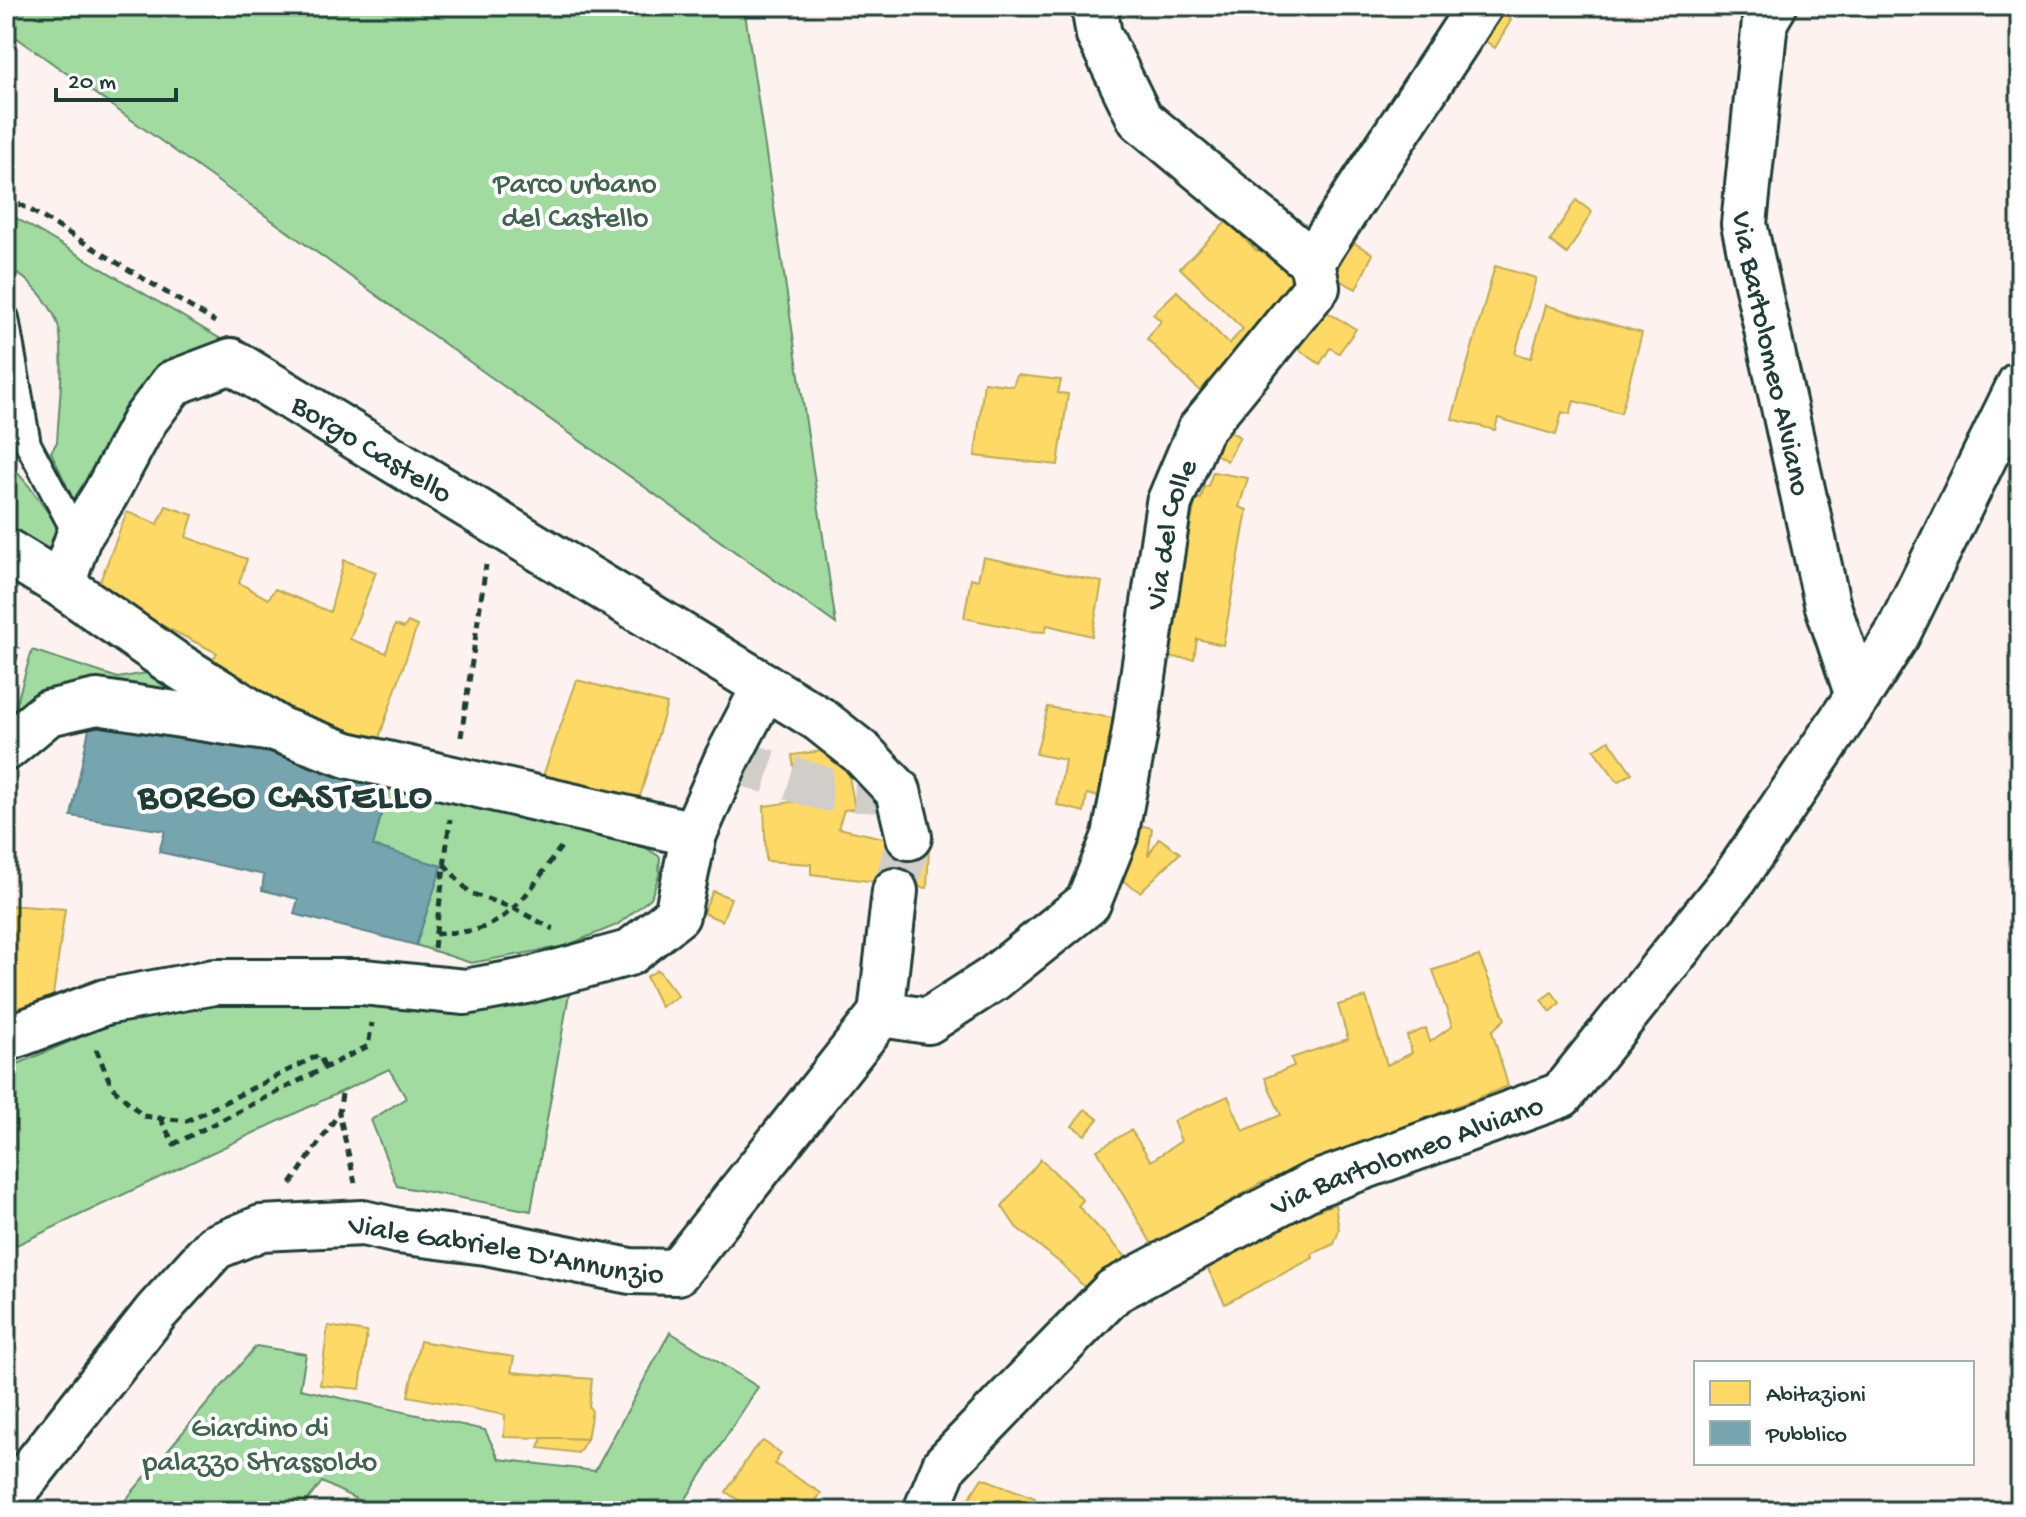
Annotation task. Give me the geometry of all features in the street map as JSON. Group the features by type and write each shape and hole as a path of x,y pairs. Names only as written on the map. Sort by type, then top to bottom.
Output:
{"street":[{"path":"1094,6 1099,35 1140,119 1312,262"},
{"name":"Via del Colle","path":"881,1014 928,1021 993,979 1088,903 1115,836 1134,737 1169,503 1200,430 1317,287 1312,262 1480,6"},
{"name":"Via Bartolomeo Alviano","path":"1774,6 1765,21 1744,224 1827,603 1858,696"},
{"name":"Borgo Castello","path":"62,585 78,538 145,420 173,383 231,361 819,719 871,763 898,791 909,837"},
{"name":"Via Bartolomeo Alviano","path":"926,1511 945,1465 1114,1291 1313,1185 1561,1095 1734,879 1858,696 1897,635 2020,384"},
{"path":"6,551 280,730 347,755 694,834"},
{"path":"6,1039 105,1002 214,982 363,982 465,992 526,981 629,953 677,915 694,834 727,759 765,686"},
{"path":"6,748 48,713 97,702 280,730"},
{"path":"881,1014 895,891"},
{"name":"Viale Gabriele D'Annunzio","path":"6,1503 156,1312 215,1247 261,1228 363,1223 398,1231 486,1242 630,1271 677,1272 881,1014"}],"lane":[{"path":"6,318 28,444 78,538"}],"path":[{"path":"493,521 435,934 477,930 497,922 513,908 590,810"},
{"path":"6,699 18,647"},
{"path":"444,864 470,893 513,908 560,933"},
{"path":"86,1009 95,1046 112,1087 143,1116 187,1121 319,1055 325,1067"},
{"path":"159,1118 174,1144 368,1046 373,1018"},
{"path":"342,1094 339,1113 363,1223"},
{"path":"261,1228 339,1113"}],"green space":[{"name":"Parco urbano del Castello","path":"6,6 744,6 836,624 6,30"},
{"path":"6,212 236,348 76,506 51,452 57,442 61,388 58,324 48,304 32,286 6,268"},
{"path":"6,459 64,535 51,557 6,533"},
{"path":"32,650 118,678 157,671 219,705 13,716"},
{"path":"390,781 637,842 660,857 659,875 651,898 617,925 565,946 471,963 416,945 441,866 373,846"},
{"path":"570,988 531,1211 397,1186 371,1120 406,1098 389,1069 6,1250 6,1069 111,1024 216,1002"},
{"name":"Giardino di palazzo Strassoldo","path":"670,1332 758,1387 678,1511 380,1511 322,1482 299,1511 116,1511 256,1346 306,1354 300,1389 485,1430 499,1459 595,1471"}],"building: Abitazioni":[{"path":"1493,9 1511,20 1495,48 1479,36"},
{"path":"1576,200 1592,212 1567,254 1550,241"},
{"path":"1227,221 1257,251 1260,248 1272,261 1279,254 1310,286 1206,397 1147,339 1161,321 1153,314 1177,291 1229,344 1243,329 1180,268"},
{"path":"1349,240 1373,254 1356,289 1329,275"},
{"path":"1495,266 1536,278 1515,354 1531,358 1546,305 1642,333 1621,413 1574,401 1570,414 1562,412 1556,435 1498,418 1495,430 1452,419"},
{"path":"1310,302 1356,329 1339,353 1330,348 1320,364 1298,349 1309,332 1297,323"},
{"path":"1017,375 1061,380 1058,393 1068,394 1058,465 975,456 984,382 1013,386"},
{"path":"1227,430 1240,437 1227,461 1214,453"},
{"path":"1213,472 1248,478 1239,507 1247,510 1223,645 1197,639 1194,659 1170,657 1174,635 1169,633 1196,498 1201,499"},
{"path":"166,506 193,515 186,537 247,559 239,583 268,599 275,589 330,612 344,560 376,572 350,639 386,653 395,625 404,628 408,622 417,626 377,744 316,725 207,669 217,653 96,592 127,512 158,524"},
{"path":"983,557 1102,582 1092,636 1047,625 1045,632 1028,631 964,618 971,578 978,580"},
{"path":"577,680 667,704 639,800 539,787"},
{"path":"1048,707 1119,719 1103,798 1087,794 1084,812 1057,805 1065,760 1036,754"},
{"path":"1609,740 1632,773 1618,782 1594,750"},
{"path":"844,748 855,809 844,810 838,828 929,848 927,888 811,874 811,864 766,861 764,806 799,801 792,755"},
{"path":"1134,824 1152,828 1148,856 1159,838 1180,853 1140,892 1122,880"},
{"path":"713,891 731,898 722,921 703,913"},
{"path":"6,905 65,909 50,1017 6,1011"},
{"path":"1479,956 1505,1019 1492,1031 1508,1086 1261,1183 1153,1246 1097,1150 1131,1130 1151,1161 1181,1141 1173,1121 1228,1096 1243,1131 1281,1115 1265,1078 1294,1066 1291,1058 1348,1039 1338,1005 1366,997 1387,1065 1412,1053 1407,1036 1426,1028 1430,1042 1452,1026 1433,970"},
{"path":"658,970 678,996 661,1007 646,977"},
{"path":"1552,992 1560,1003 1551,1012 1541,1000"},
{"path":"1085,1109 1098,1119 1085,1135 1072,1126"},
{"path":"1041,1159 1083,1200 1078,1206 1128,1259 1089,1292 1064,1266 1016,1227 1002,1206"},
{"path":"1335,1204 1339,1230 1334,1244 1225,1304 1207,1267 1294,1219"},
{"path":"328,1326 367,1332 360,1389 320,1385"},
{"path":"420,1341 514,1357 511,1372 592,1379 589,1407 592,1411 587,1439 504,1437 505,1415 408,1396"},
{"path":"542,1438 587,1439 578,1453 539,1448"},
{"path":"763,1441 781,1453 775,1464 821,1493 809,1511 742,1511 746,1505 726,1492 753,1450"},
{"path":"982,1478 1035,1498 1029,1511 961,1511"}],"building: Pubblico":[{"path":"92,714 237,737 295,758 294,761 390,781 373,846 442,866 416,945 294,914 298,899 262,890 264,875 159,852 165,831 71,816"}],"tunnel":[{"path":"727,759 826,789 898,791"},
{"path":"895,891 909,837"}],"district":[{"name":"BORGO CASTELLO","path":"286,793"}]}
